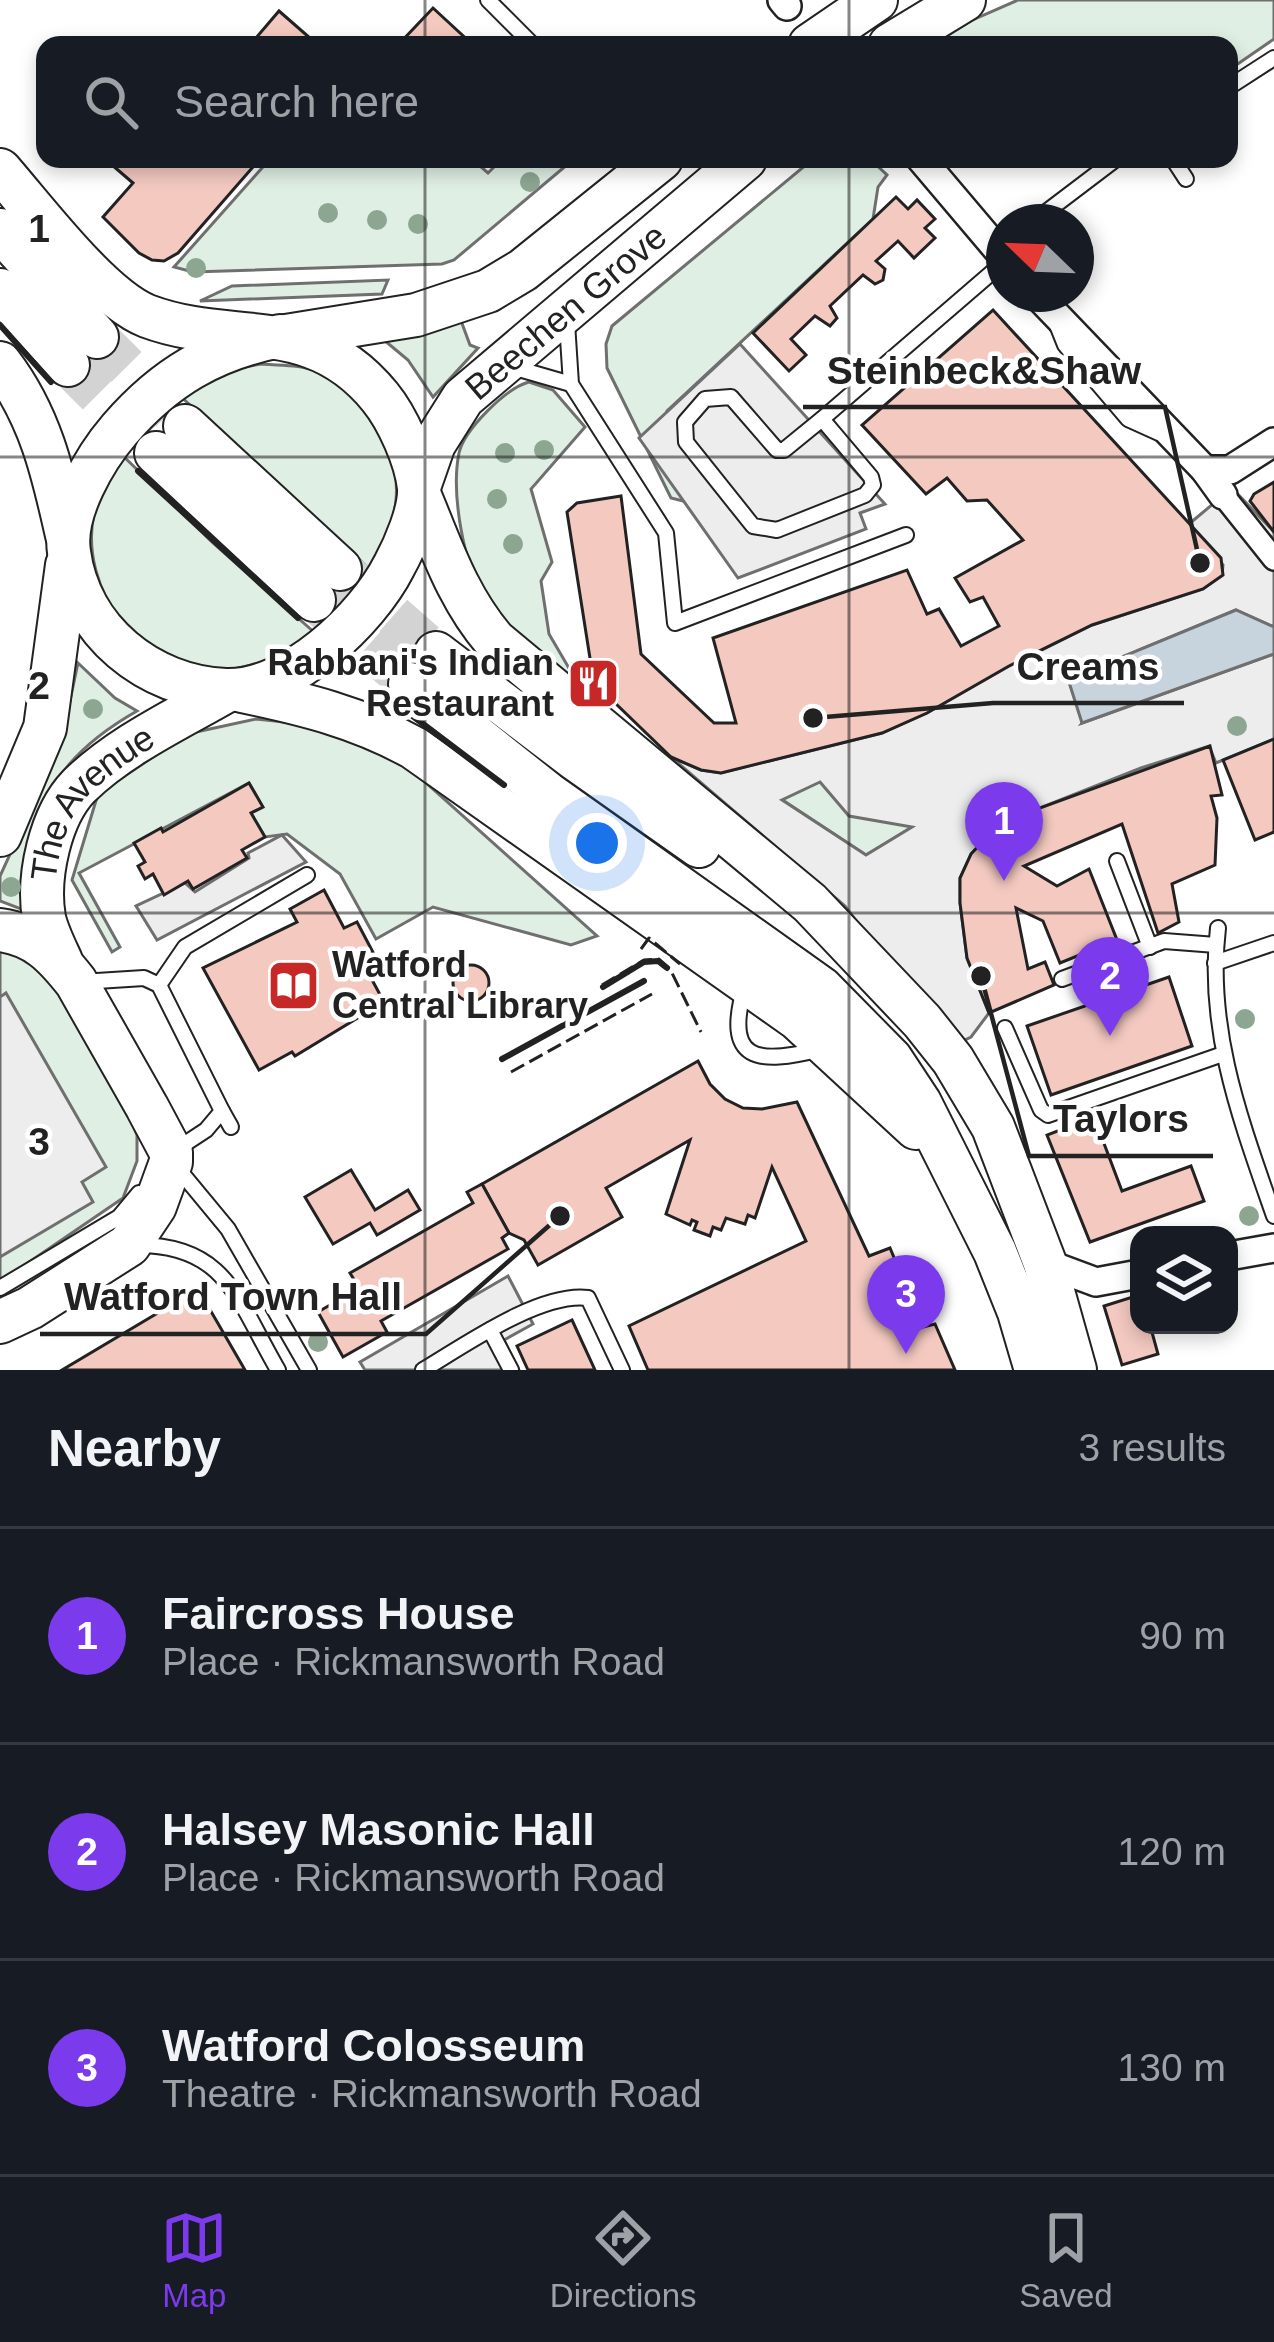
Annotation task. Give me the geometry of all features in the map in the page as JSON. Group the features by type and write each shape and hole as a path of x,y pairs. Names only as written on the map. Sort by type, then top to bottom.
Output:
{"main road":[{"path":"823,36 875,0"},
{"path":"905,36 964,0"},
{"name":"Beechen Grove","path":"283,336 416,314 488,291 523,270 651,168"},
{"name":"Beechen Grove","path":"418,491 448,418 464,398 735,168"},
{"path":"0,170 124,304 180,325 283,336 339,362 380,396 394,418 453,580 470,612 494,641 810,903 922,1021 952,1060 993,1127 1045,1263 1075,1370"},
{"path":"0,230 83,351 0,290"},
{"path":"69,547 75,511 99,457 149,398 207,357 236,345 283,336"},
{"path":"0,363 34,416 47,450 89,609 122,649 174,680 329,709 374,725 414,748 831,1047 907,1118 948,1165"},
{"path":"171,440 327,585"},
{"path":"231,690 294,669 352,625 386,583 418,491"},
{"name":"The Avenue","path":"0,835 45,728 69,547"},
{"path":"922,1021 820,933 574,758 423,668 548,793 821,988 891,1058 920,1103 995,1252 1036,1370"},
{"name":"The Avenue","path":"69,974 44,919 44,876 57,822 76,789 115,756 231,690"},
{"path":"8,1313 129,1245 155,1206 160,1162 147,1107 69,974 9,935"}],"street":[{"path":"930,36 976,0"},
{"path":"929,168 986,235"},
{"path":"1053,312 1205,470 1274,559"},
{"path":"1205,470 1230,470 1274,442"},
{"path":"1238,1254 1274,1248"},
{"path":"1045,1263 1096,1282 1130,1276"}],"lane":[{"path":"488,0 524,36"},
{"path":"1238,81 1274,58"},
{"path":"1238,82 1263,71 1274,76"},
{"path":"1057,204 1104,168"},
{"path":"1179,168 1186,179"},
{"path":"822,419 872,477 873,485 866,494 777,530 753,526 686,442 685,422 705,399 731,398 777,450 784,450 986,270"},
{"path":"566,312 571,383 666,533 674,623 906,535"},
{"path":"502,364 571,383"},
{"path":"1117,861 1150,946"},
{"path":"159,985 185,947 307,875"},
{"path":"1218,928 1215,1004 1223,1054 1274,1216"},
{"path":"1061,979 1164,941 1216,945"},
{"path":"1215,963 1274,944"},
{"path":"69,974 144,978 159,985 231,1127"},
{"path":"1005,1028 1041,1110 1048,1115 1223,1054"},
{"path":"8,1313 119,1217 160,1162 206,1130 222,1111"},
{"path":"160,1162 228,1228 309,1370"},
{"path":"129,1245 162,1245 212,1264 278,1370"},
{"path":"423,1370 490,1330 569,1296 588,1298 622,1370"},
{"path":"490,1330 511,1370"}],"green space":[{"path":"1018,0 1274,0 1274,39 1238,64 1238,36 947,36"},
{"path":"262,168 482,168 488,173 493,168 563,168 454,260 442,264 193,272 174,267"},
{"path":"802,168 880,168 887,175 878,187 873,219 667,411 664,445 691,503 671,498 607,368 606,344 612,326"},
{"path":"388,280 382,294 200,301 232,286"},
{"path":"460,318 470,345 478,348 433,397 408,360 378,335"},
{"path":"261,364 303,368 334,379 364,406 386,441 396,500 372,571 178,394 232,369"},
{"path":"529,382 553,390 585,427 531,489 552,562 541,581 549,634 580,687 505,624 485,598 461,528 457,469 462,444 498,401"},
{"path":"121,454 315,633 271,658 222,670 166,658 142,642 106,597 92,542 96,505"},
{"path":"78,663 115,698 137,711 84,749 45,802 34,914 0,901 0,876 61,743"},
{"path":"256,719 341,728 386,747 597,936 571,945 433,907 376,939 340,874 287,834 265,837 251,813 262,806 249,783 79,873 120,947 112,952 72,880 98,794 187,734"},
{"path":"820,781 914,826 866,855 781,799"},
{"path":"0,942 45,971 124,1103 137,1135 137,1161 123,1198 0,1282"}],"shaded area":[{"path":"740,344 885,504 860,513 866,529 738,578 639,438"},
{"path":"1232,488 1274,532 1274,627 1236,610 1137,651 1082,723 1274,654 1274,739 1216,763 1209,746 1141,768 1037,809 988,836 971,854 960,878 960,903 967,958 989,1013 971,1037 952,1046 845,906 671,757 721,773 882,733 1092,625 1203,589 1222,575 1223,565 1189,524","holes":["820,782 849,816 912,827 866,855 782,800"]},
{"path":"1236,610 1274,627 1274,654 1082,723 1068,679"},
{"path":"282,835 306,862 157,940 136,906 185,883 195,892"},
{"path":"6,993 106,1167 82,1182 93,1202 0,1257 0,997"},
{"path":"508,1276 533,1324 504,1340 519,1370 365,1370 360,1362"}],"building":[{"path":"433,8 463,36 407,36"},
{"path":"279,11 308,36 258,36"},
{"path":"116,168 252,168 178,253 164,261 139,253 103,217 133,183"},
{"path":"896,197 908,209 917,200 935,219 925,228 935,238 914,258 898,241 876,261 885,269 883,280 875,284 863,275 830,306 837,318 830,326 815,316 791,339 806,355 789,371 753,333"},
{"path":"995,312 1221,558 1223,575 1203,589 1092,625 882,733 721,773 671,757 612,700 592,671 567,512 577,503 621,496 641,654 714,723 736,723 713,638 907,570 927,614 939,609 961,646 999,626 983,597 970,602 955,578 1023,540 987,500 967,501 947,478 926,494 862,425"},
{"path":"1274,482 1274,532 1250,501"},
{"path":"1274,739 1274,832 1255,840 1223,760"},
{"path":"1210,746 1222,795 1211,796 1217,818 1215,865 1172,884 1179,922 1158,933 1122,824 1024,866 1057,886 1089,869 1117,940 1060,963 1043,921 1016,908 1028,969 1045,962 1054,985 989,1013 967,958 960,903 960,878 971,854 988,836 1037,809"},
{"path":"249,783 263,807 251,813 265,837 242,850 247,858 193,889 188,881 164,895 153,874 145,879 138,866 145,862 134,843 161,828 163,832"},
{"name":"Watford Central Library","path":"324,890 344,928 357,922 376,958 364,965 384,1002 295,1056 292,1052 259,1070 203,968 297,922 290,909"},
{"path":"471,965 484,970 489,983 484,996 471,1001 458,996 453,983 458,970"},
{"path":"1169,977 1192,1046 1051,1095 1027,1026"},
{"path":"698,1061 710,1084 743,1108 797,1102 869,1256 890,1248 923,1327 935,1324 955,1370 648,1370 629,1326 806,1241 772,1167 755,1218 748,1215 745,1224 726,1218 721,1230 713,1227 710,1236 694,1230 697,1222 692,1220 690,1225 666,1214 690,1140 606,1188 622,1217 538,1265 524,1240 509,1233 482,1184"},
{"path":"1094,1117 1122,1191 1191,1166 1204,1201 1090,1242 1047,1135"},
{"path":"351,1170 375,1210 408,1190 420,1210 377,1235 370,1223 333,1244 305,1197"},
{"path":"482,1184 509,1233 502,1238 508,1249 381,1321 387,1332 343,1357 318,1312 359,1288 350,1273 473,1203 467,1192"},
{"path":"198,1289 245,1370 62,1370"},
{"path":"1130,1298 1130,1334 1152,1334 1158,1354 1122,1365 1104,1306"},
{"path":"572,1320 595,1370 528,1370 517,1346"}],"tunnel":[{"path":"97,337 185,426"},
{"path":"68,365 151,448"},
{"path":"346,574 436,653"},
{"path":"320,605 410,684"}],"fence":[{"path":"641,949 649,938 680,964"},
{"path":"602,985 644,960 659,959 670,969 701,1032"},
{"path":"511,1072 652,994"}],"wall":[{"path":"0,325 51,382"},
{"path":"138,471 298,618"},
{"path":"394,702 504,785"},
{"path":"603,987 644,962 658,961 667,968"},
{"path":"502,1059 644,981"}],"place":[{"name":"Steinbeck&Shaw","path":"1200,563"},
{"name":"Rabbani's Indian Restaurant","path":"593,683"},
{"name":"Creams","path":"813,718"},
{"name":"Faircross House","path":"1004,881"},
{"name":"Taylors","path":"981,976"},
{"name":"Watford Central Library","path":"293,985"},
{"name":"Halsey Masonic Hall","path":"1110,1036"},
{"name":"Watford Town Hall","path":"560,1216"},
{"name":"Watford Colosseum","path":"906,1354"}]}
